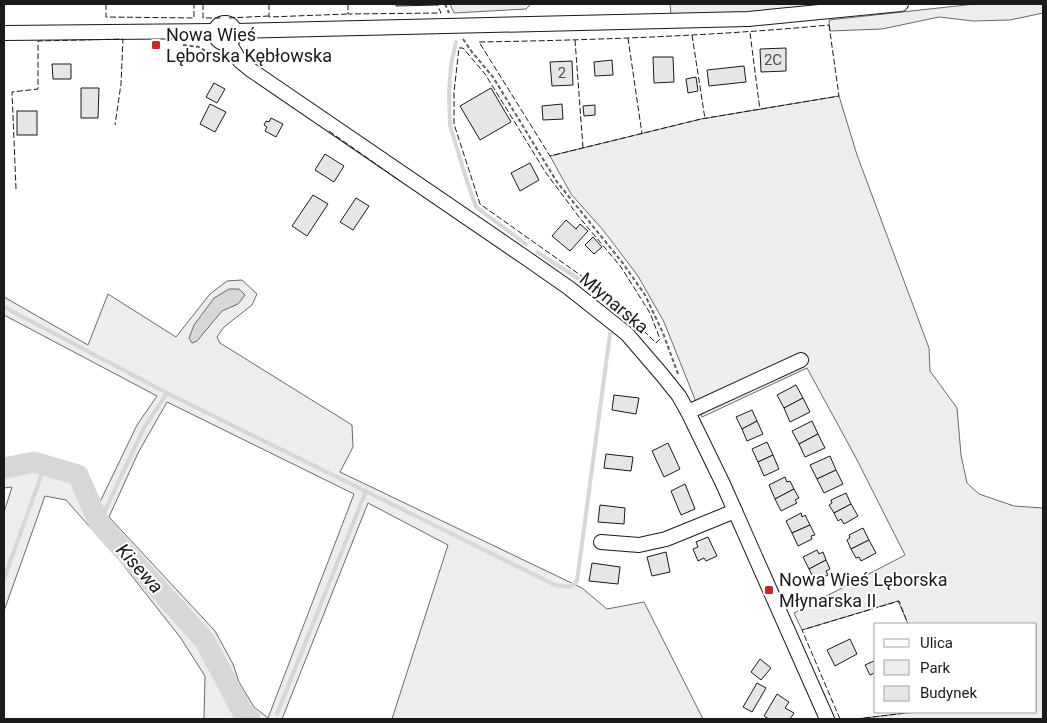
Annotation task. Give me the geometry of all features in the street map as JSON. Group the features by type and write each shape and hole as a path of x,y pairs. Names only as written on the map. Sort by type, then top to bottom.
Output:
{"street":[{"path":"4,33 215,31 219,24 227,22 231,24 232,37 455,25 748,19 901,4"},
{"name":"Młynarska","path":"232,37 240,61 251,70 569,288 627,334 663,376 688,412 735,510 824,718"},
{"path":"688,412 801,360"},
{"path":"601,542 639,546 666,539 735,510"}],"path":[{"path":"445,4 455,25 472,52 493,77 557,182 622,262 645,295 663,333 678,372 678,396"}],"green space":[{"path":"450,4 531,4 526,9 454,13"},
{"path":"670,4 835,4 743,13 671,14"},
{"path":"975,4 1043,4 1043,13 1010,20 973,21 939,17 882,29 830,31 829,20"},
{"path":"839,96 857,155 929,348 930,371 957,408 961,455 967,483 979,494 1014,506 1043,508 1043,719 856,719 906,713 1037,713 1037,623 908,623 898,601 802,630 794,613 905,555 855,456 807,368 702,417 664,322 638,276 603,230 571,194 550,156 701,119"},
{"path":"242,280 257,294 252,305 224,327 217,337 220,343 352,425 353,447 340,472 582,588 607,609 644,602 703,719 392,719 448,545 368,503 282,719 204,719 205,676 180,637 120,561 66,500 45,496 4,611 4,512 12,487 4,488 4,463 30,455 66,462 83,476 99,504 137,425 157,396 4,315 4,297 88,345 108,294 176,337 210,294 227,281","holes":["167,402 354,494 268,718 254,707 239,682 233,664 215,631 109,517 138,453"]}],"shaded area":[{"path":"229,289 239,289 245,295 238,304 222,311 197,341 192,343 189,338 194,325 214,298"}],"building":[{"path":"396,4 437,4 437,5 396,6"},
{"path":"786,48 786,71 761,72 760,49"},
{"path":"653,57 673,57 674,82 654,83"},
{"path":"612,60 613,75 595,76 594,62"},
{"path":"572,61 573,85 552,86 550,62"},
{"path":"52,64 71,64 71,79 53,79"},
{"path":"744,66 746,82 709,86 707,70"},
{"path":"696,77 698,91 688,93 686,79"},
{"path":"214,83 225,89 217,103 206,97"},
{"path":"81,88 99,88 98,118 81,118"},
{"path":"491,88 511,122 480,140 460,106"},
{"path":"210,104 226,112 215,132 200,124"},
{"path":"562,104 563,119 543,120 542,106"},
{"path":"595,105 595,115 584,116 583,106"},
{"path":"17,111 37,111 37,135 17,135"},
{"path":"271,118 283,124 276,137 265,131 267,127 264,125"},
{"path":"325,154 344,166 334,182 315,170"},
{"path":"530,163 539,180 520,191 511,173"},
{"path":"313,195 328,204 307,236 292,226"},
{"path":"356,198 369,206 353,230 340,222"},
{"path":"566,220 576,229 580,224 588,231 570,251 552,236"},
{"path":"593,237 602,247 594,254 585,245"},
{"path":"796,385 803,398 784,408 777,395"},
{"path":"614,395 639,398 636,414 612,410"},
{"path":"803,398 810,412 790,422 784,408"},
{"path":"752,410 757,421 742,429 736,417"},
{"path":"757,421 763,434 747,441 742,429"},
{"path":"812,421 818,434 799,444 792,431"},
{"path":"818,434 825,448 805,457 799,444"},
{"path":"767,442 773,455 758,462 752,449"},
{"path":"668,443 680,469 664,477 652,451"},
{"path":"606,454 633,457 631,471 604,468"},
{"path":"773,455 779,469 764,476 758,462"},
{"path":"830,456 836,470 817,479 810,465"},
{"path":"836,470 843,484 824,493 817,479"},
{"path":"785,477 787,482 790,481 794,489 775,499 769,485"},
{"path":"685,484 695,509 681,515 671,491"},
{"path":"794,489 799,498 795,500 797,503 781,511 775,499"},
{"path":"846,493 851,504 834,513 829,505 832,503 831,500"},
{"path":"851,504 858,516 844,524 841,519 838,521 834,513"},
{"path":"600,505 625,508 624,524 598,522"},
{"path":"801,513 802,517 805,515 810,525 792,533 786,521"},
{"path":"810,525 815,535 811,536 812,539 798,546 792,533"},
{"path":"863,528 869,540 851,549 847,540 850,538 849,535"},
{"path":"708,537 717,556 706,561 704,558 698,561 693,549 698,547 696,542"},
{"path":"869,540 876,553 861,561 859,557 856,558 851,549"},
{"path":"817,550 819,554 823,552 826,560 809,569 803,557"},
{"path":"666,552 670,572 652,576 647,557"},
{"path":"826,560 830,569 826,571 828,575 815,581 809,569"},
{"path":"592,563 620,567 618,584 589,581"},
{"path":"850,639 857,654 835,666 827,650"},
{"path":"760,659 771,668 761,680 751,672"},
{"path":"874,661 874,673 870,675 865,665"},
{"path":"757,683 766,688 752,712 743,707"},
{"path":"777,694 789,702 785,708 794,713 790,719 769,719 764,716"}],"waterway":[{"path":"456,42 451,65 449,93 450,125 476,207 526,244"},
{"path":"537,252 582,281 613,307 613,311"},
{"path":"4,307 167,393 555,585 570,587 577,581 610,334"},
{"path":"99,523 144,428 167,393"},
{"name":"Kisewa","path":"4,468 34,462 78,475 99,523 205,641 242,711 250,719"},
{"path":"4,579 45,465"},
{"path":"277,714 366,491"}],"fence":[{"path":"106,4 106,17 194,18 194,4"},
{"path":"203,4 203,18 222,18"},
{"path":"269,4 269,17 348,14 348,12"},
{"path":"348,4 348,14 441,13 437,4"},
{"path":"229,18 269,16"},
{"path":"829,25 839,96 701,119 550,156 479,42 654,37 829,25"},
{"path":"750,33 760,110"},
{"path":"692,35 705,119"},
{"path":"628,38 642,134"},
{"path":"16,189 12,92 38,89 38,41 123,39 121,84 115,125"},
{"path":"575,40 583,148"},
{"path":"459,48 463,48 485,74 546,173 579,217 621,267 650,313 660,339 656,343 617,304 583,277 480,204 454,124 454,92 459,48"},
{"path":"329,131 400,181"},
{"path":"840,719 802,630 899,601 908,623"},
{"path":"856,719 906,713"}],"place":[{"name":"Nowa Wieś Lęborska Kębłowska","path":"156,45"},
{"name":"Nowa Wieś Lęborska Młynarska II","path":"769,590"}]}
